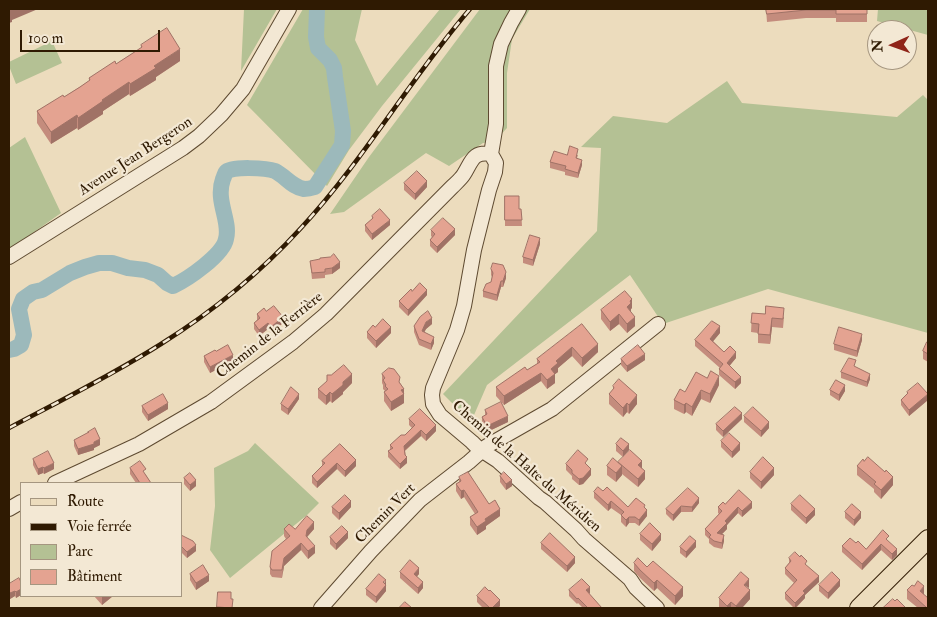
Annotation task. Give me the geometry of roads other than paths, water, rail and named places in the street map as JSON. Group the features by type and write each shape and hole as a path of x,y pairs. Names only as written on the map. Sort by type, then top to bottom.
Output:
{"main road":[{"path":"859,608 928,539"}],"street":[{"name":"Avenue Jean Bergeron","path":"11,251 183,148 199,136 221,116 243,89 289,9"},
{"name":"Chemin de la Halte du Méridien","path":"520,9 501,44 496,66 496,124 491,154 496,163 495,172 474,250 464,306 457,330 435,381 432,395 433,404 440,414 482,451 498,461 630,579 636,588 657,608"},
{"name":"Chemin de la Ferrière","path":"57,482 139,444 211,402 292,342 326,314 445,194 463,175 475,156 480,153 491,154"},
{"name":"Chemin Vert","path":"321,608 371,551 420,500 487,446 552,409 658,324"},
{"path":"9,509 20,503"}],"waterway":[{"path":"9,350 21,345 24,335 19,309 23,299 70,273 99,263 112,263 128,268 145,270 158,275 173,286 204,266 219,252 226,239 227,225 222,203 221,187 225,173 229,170 249,168 271,170 279,173 300,188 315,187 342,145 343,131 334,68 330,60 318,48 316,37 317,9"}],"railway":[{"path":"9,428 105,377 161,344 199,319 253,276 301,228 346,175 427,63 470,9"}]}
